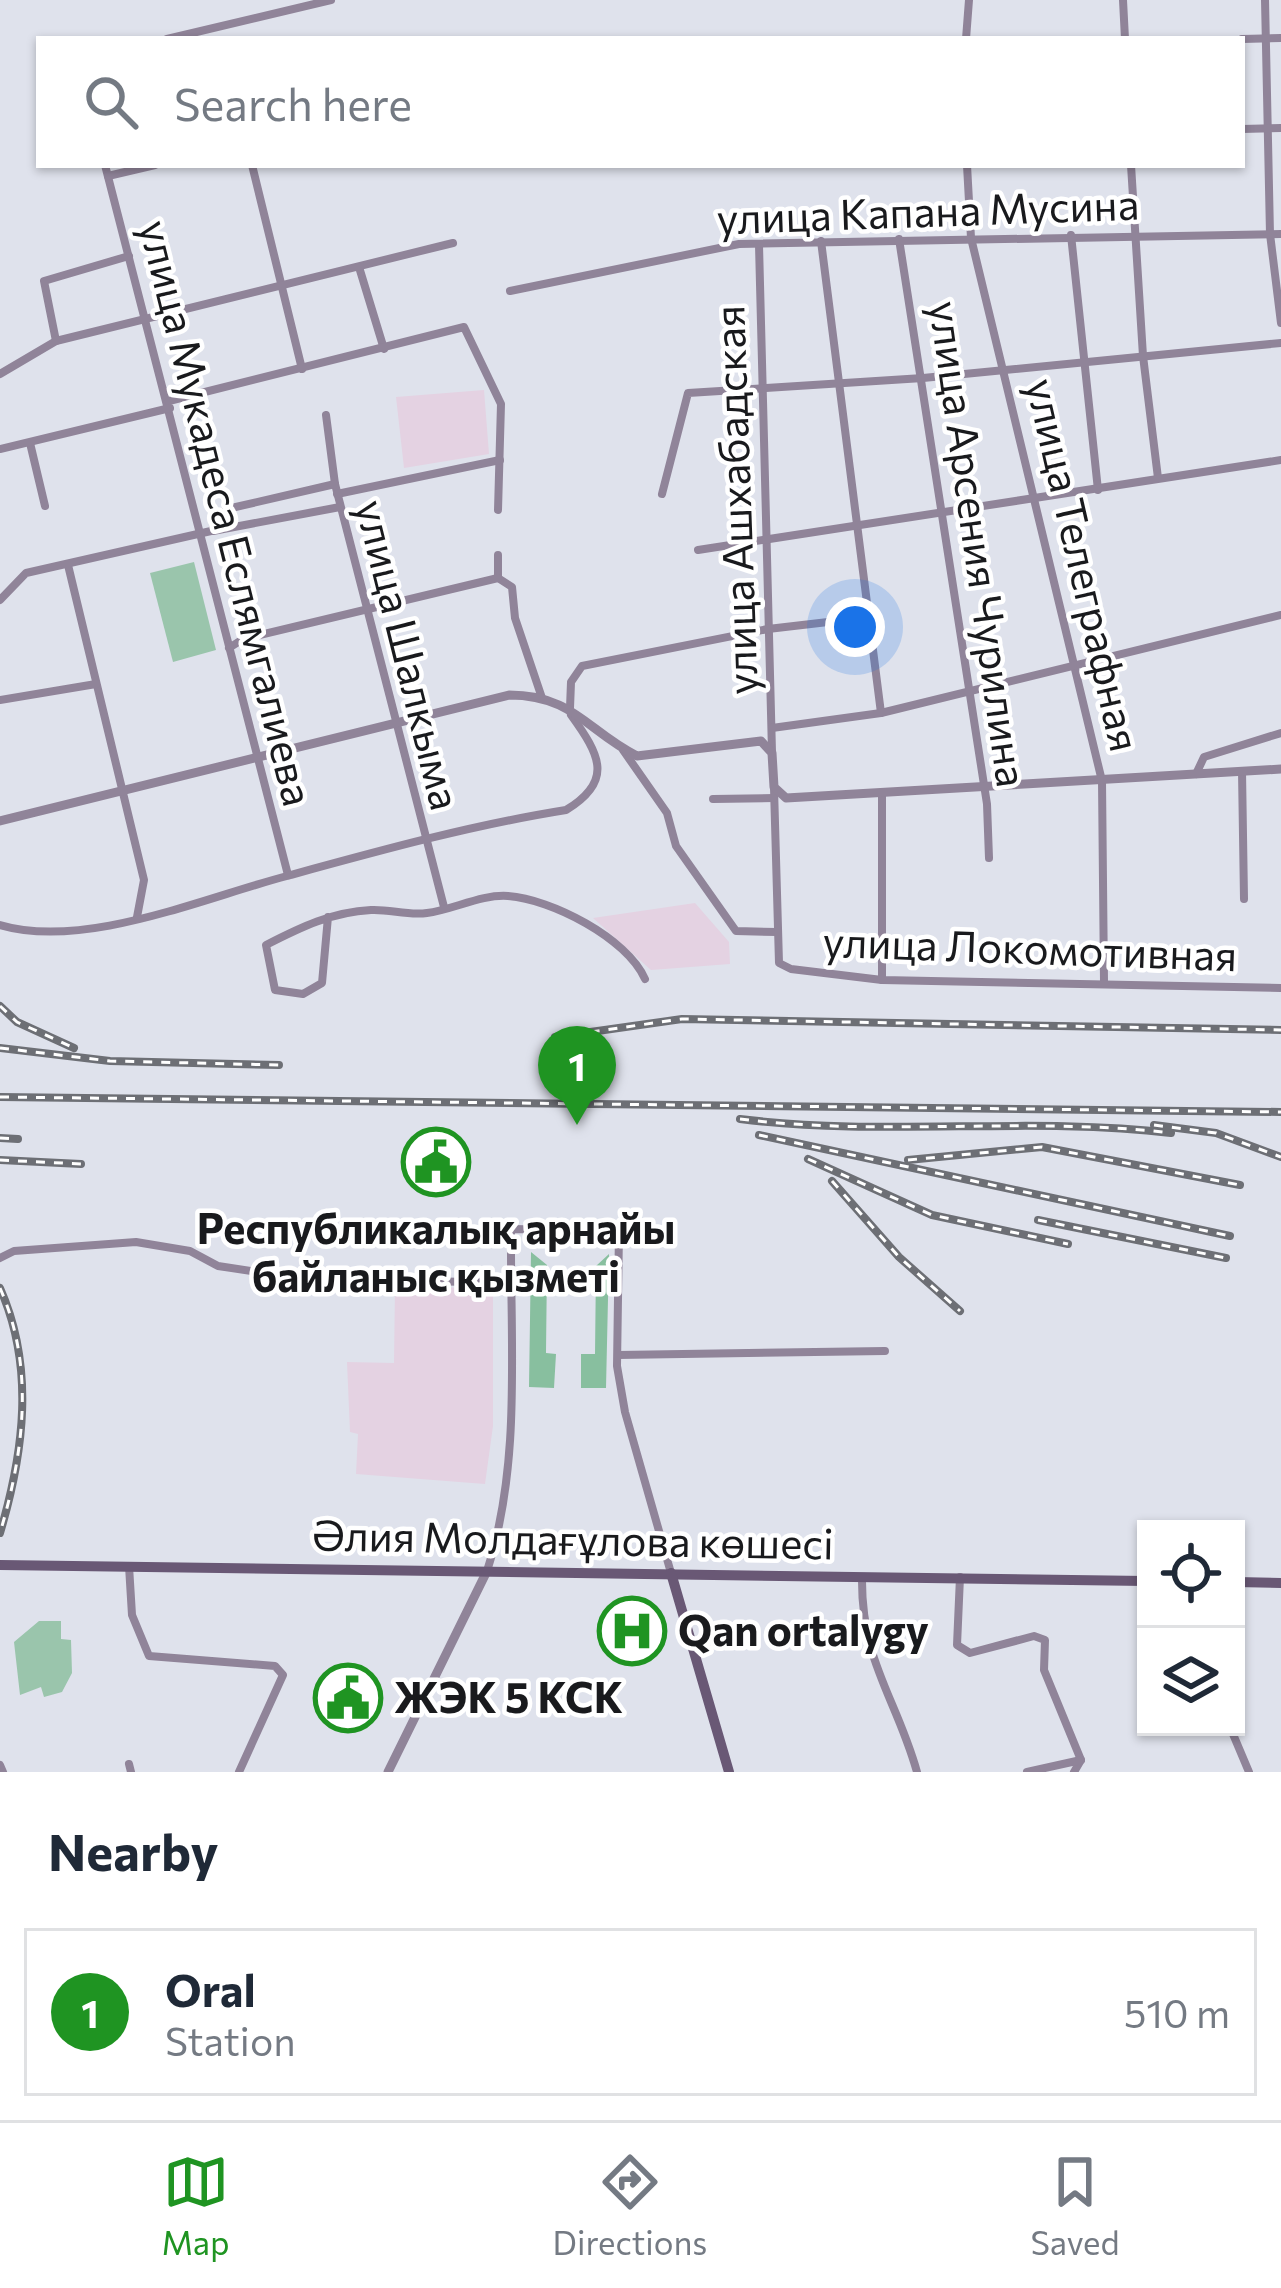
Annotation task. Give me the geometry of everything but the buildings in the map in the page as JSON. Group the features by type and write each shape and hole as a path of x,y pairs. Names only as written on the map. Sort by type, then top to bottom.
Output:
{"main road":[{"name":"Әлия Молдағұлова көшесі","path":"0,1565 1137,1581"},
{"path":"671,1573 729,1772"},
{"path":"1245,1582 1281,1583"}],"street":[{"path":"180,36 331,0"},
{"path":"966,36 969,0"},
{"path":"1123,0 1125,36"},
{"path":"1265,0 1266,128 1281,322"},
{"path":"1245,39 1281,38"},
{"path":"1245,129 1281,128"},
{"name":"улица Мукадеса Еслямгалиева","path":"106,168 206,532 229,647 288,875"},
{"path":"108,176 142,168"},
{"path":"253,168 302,369"},
{"name":"улица Телеграфная","path":"967,168 971,238 1102,781 1104,982"},
{"path":"1131,168 1143,356 1158,478"},
{"name":"улица Капана Мусина","path":"510,291 693,250 759,244 1134,233 1275,234"},
{"path":"1071,235 1097,490"},
{"name":"улица Арсения Чурилина","path":"899,239 945,512 988,858"},
{"path":"820,241 881,713"},
{"path":"0,374 56,340 453,243"},
{"name":"улица Ашхабадская","path":"759,244 772,753"},
{"path":"56,340 44,281 129,256"},
{"path":"359,267 384,349"},
{"path":"0,449 464,327 501,404 497,510"},
{"path":"662,494 688,393 923,378 1281,343"},
{"name":"улица Шалкыма","path":"326,415 340,507 423,842 444,907"},
{"path":"30,442 45,506"},
{"path":"206,532 226,509 500,460"},
{"path":"698,550 1281,460"},
{"path":"0,600 26,573 340,507"},
{"path":"498,555 498,578"},
{"path":"68,565 144,880 137,916"},
{"path":"229,647 498,578 512,587 515,617 542,698"},
{"path":"772,728 881,713 1281,616"},
{"path":"0,925 27,933 90,930 288,875 566,810 590,795 598,782 597,761 567,706 571,682 582,666 769,629 872,617"},
{"path":"0,700 96,684"},
{"path":"0,820 490,697 542,698 567,706 637,756 652,758 752,739 772,753 777,932 736,931 676,846 667,813 622,748"},
{"path":"1196,775 1204,757 1281,733"},
{"path":"713,799 774,792 786,798 882,794 1281,769"},
{"path":"1242,771 1244,899"},
{"path":"882,794 882,980"},
{"path":"328,917 322,983 303,994 275,990 266,945 328,917 370,910 431,913 512,896 583,918 645,979"},
{"name":"улица Локомотивная","path":"777,932 778,963 823,977 1281,988"},
{"path":"388,1772 486,1573 504,1505 511,1229 619,1231 618,1355 625,1412 671,1573"},
{"path":"0,1258 14,1251 136,1242 190,1251 218,1266 298,1278 511,1283"},
{"path":"618,1355 885,1351"},
{"path":"129,1566 131,1615 149,1656 275,1666 283,1675 239,1772"},
{"path":"862,1576 862,1613 876,1671 882,1691 902,1719 917,1772"},
{"path":"960,1577 957,1645 970,1653 1034,1636 1045,1640 1044,1670 1081,1760"},
{"path":"1235,1736 1249,1772"},
{"path":"1028,1772 1081,1760"},
{"path":"1073,1772 1081,1760"}],"shaded area":[{"path":"484,390 489,454 404,468 396,397"},
{"path":"695,903 729,942 730,964 651,970 593,918"},
{"path":"395,1287 493,1288 493,1426 485,1484 356,1474 358,1434 350,1432 347,1362 394,1363"}],"green space":[{"path":"194,562 216,650 173,662 150,573"},
{"path":"531,1252 547,1265 546,1353 556,1354 554,1388 529,1387"},
{"path":"609,1254 606,1388 581,1388 581,1354 595,1354 596,1266"},
{"path":"39,1621 61,1621 61,1639 71,1640 72,1673 62,1692 44,1697 41,1687 20,1695 14,1642"}],"railway":[{"path":"0,1006 17,1022 74,1048"},
{"path":"555,1037 682,1019 1281,1030"},
{"path":"0,1048 110,1061 279,1065"},
{"path":"0,1097 1281,1112"},
{"path":"740,1119 1171,1133"},
{"path":"1154,1125 1216,1133 1281,1157"},
{"path":"759,1135 1230,1236"},
{"path":"0,1138 18,1139"},
{"path":"908,1160 1042,1147 1240,1185"},
{"path":"808,1159 932,1215 1068,1244"},
{"path":"0,1160 81,1164"},
{"path":"832,1181 899,1257 960,1311"},
{"path":"1038,1220 1226,1258"},
{"path":"0,1288 11,1318 22,1379 20,1441 0,1533"}],"place":[{"name":"Oral","path":"577,1125"},
{"name":"Республикалық арнайы байланыс қызметі","path":"436,1162"},
{"name":"Qan ortalygy","path":"632,1631"},
{"name":"ЖЭК 5 КСК","path":"348,1698"}]}
